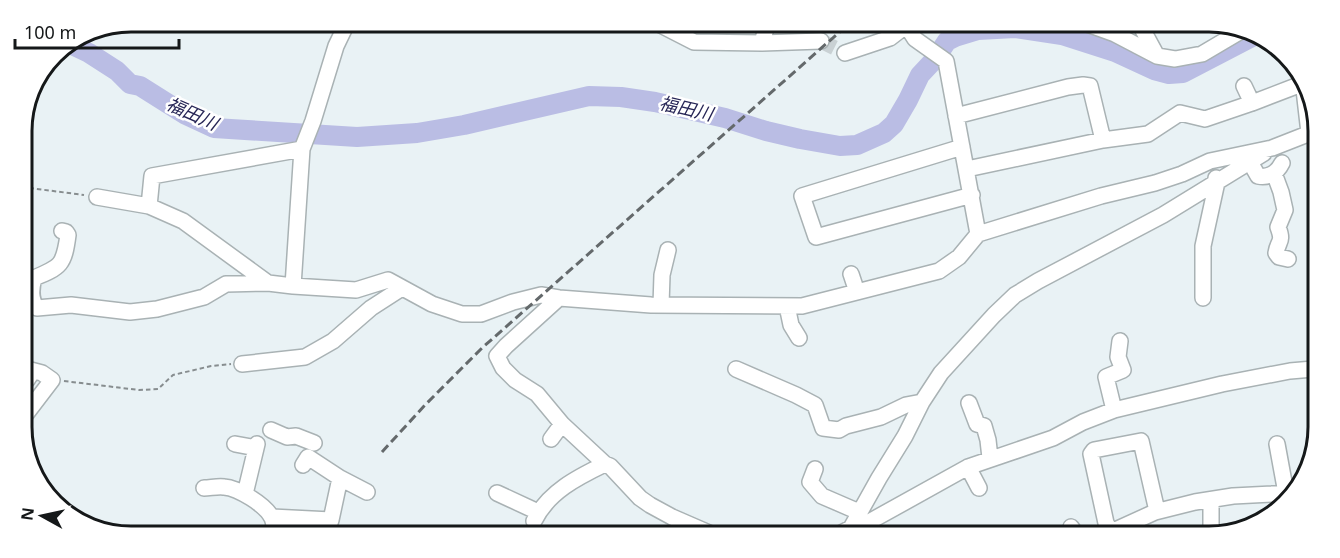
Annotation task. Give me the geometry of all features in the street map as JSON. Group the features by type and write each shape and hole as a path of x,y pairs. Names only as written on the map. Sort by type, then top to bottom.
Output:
{"street":[{"path":"294,286 302,149 343,32"},
{"path":"674,32 694,42 821,41"},
{"path":"762,43 765,32"},
{"path":"845,53 890,38 898,32"},
{"path":"912,32 915,39 946,61 978,234"},
{"path":"1109,32 1157,56 1174,59 1203,54 1234,35"},
{"path":"1144,32 1157,56"},
{"path":"956,116 1083,84 1090,86 1103,140"},
{"path":"967,170 1103,140 1148,134 1180,113 1205,119 1297,85"},
{"path":"1244,86 1252,103"},
{"path":"851,526 941,373 1015,295 1163,214 1272,148 1308,133"},
{"path":"962,147 802,196 816,237 972,195"},
{"path":"62,231 68,236 62,263 55,269 34,278 32,301 37,308 71,305 130,312 158,309 204,297 226,284 268,283 356,290 388,280 432,304 462,314 481,314 541,295 661,305 802,306 939,272 959,257 978,234 1101,196 1155,183 1210,161 1272,148"},
{"path":"150,207 152,176 302,149"},
{"path":"1203,298 1203,246 1217,182 1210,161"},
{"path":"1250,162 1258,176 1264,177 1278,168 1285,210 1278,227 1282,236 1276,253 1279,257 1288,259"},
{"path":"97,197 150,207 183,221 268,283"},
{"path":"661,305 662,275 668,250"},
{"path":"851,274 857,292"},
{"path":"242,364 304,357 333,341 371,308 402,288"},
{"path":"559,298 497,356 503,368 515,380 537,394 562,424 610,466 640,498 693,526"},
{"path":"787,306 791,326 800,338"},
{"path":"1114,410 1106,377 1123,370 1119,357 1120,341"},
{"path":"736,369 815,405 823,428 839,430 881,417 906,405 922,402"},
{"path":"856,526 869,522 968,466 1053,438 1083,422 1114,410 1211,387 1308,369"},
{"path":"32,374 42,374 52,380 32,406"},
{"path":"969,403 977,424 984,426 990,458"},
{"path":"551,439 562,424"},
{"path":"271,430 287,437 296,436 340,478 367,492"},
{"path":"1106,526 1092,454 1094,450 1141,441 1157,511"},
{"path":"235,444 256,446 245,494"},
{"path":"1277,444 1288,488"},
{"path":"497,494 536,517 540,508 560,498 581,475 605,464"},
{"path":"968,466 979,488"},
{"path":"797,479 814,473 810,482 822,496 859,512"},
{"path":"272,517 330,523 340,478"},
{"path":"204,488 225,486 245,494 263,506 272,517 275,526"},
{"path":"1124,526 1157,511 1195,502 1233,496 1284,493"},
{"path":"1211,500 1211,526"}],"path":[{"path":"32,188 97,197"},
{"path":"52,380 139,390 158,389 173,375 211,366 242,364"}],"waterway":[{"name":"福田川","path":"77,47 117,71 130,84 140,86 186,115 214,128 357,137 417,133 464,125 589,96 621,97 655,102 725,118 766,131 840,146 857,145 884,133 894,124 920,75 947,41 971,32"},
{"name":"福田川","path":"1042,32 1062,35 1115,52 1154,70 1169,74 1183,73 1247,40"}],"tunnel":[{"path":"821,41 845,53"}],"railway":[{"path":"382,452 482,348 840,32"}]}
